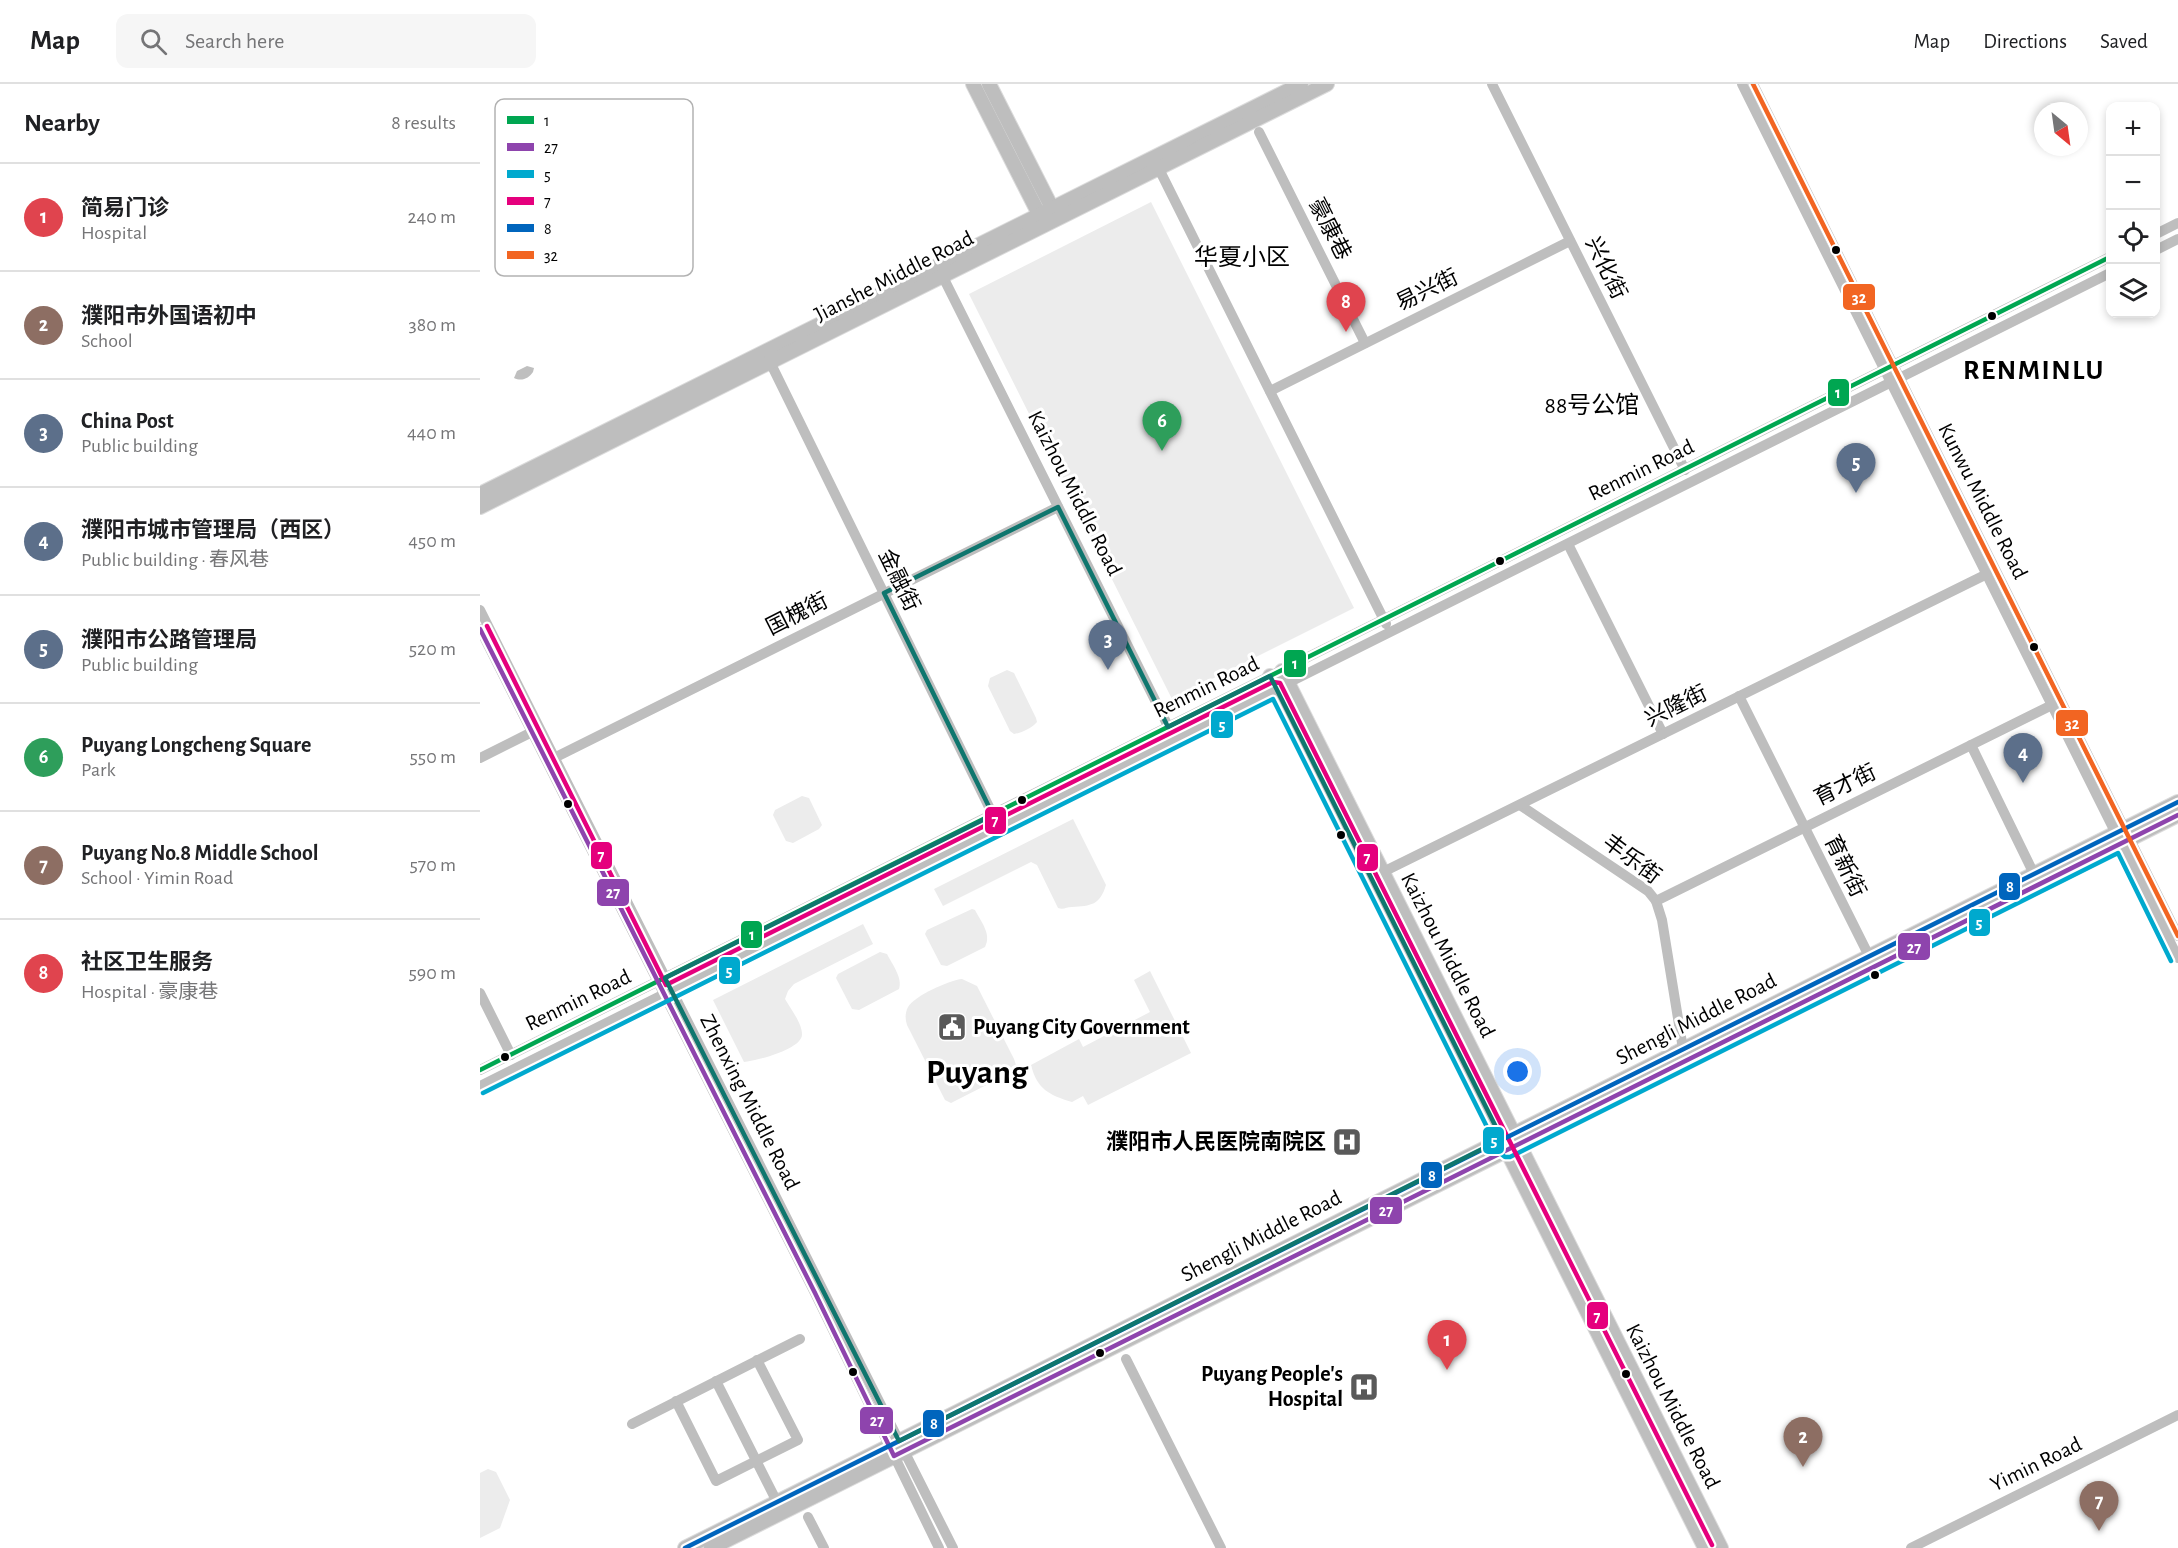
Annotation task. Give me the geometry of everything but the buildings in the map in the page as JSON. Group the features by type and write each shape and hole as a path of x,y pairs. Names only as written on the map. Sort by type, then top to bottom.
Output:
{"main road":[{"path":"973,84 1042,220"},
{"path":"989,84 1054,213"},
{"name":"Jianshe Middle Road","path":"1156,163 1301,84"},
{"name":"Jianshe Middle Road","path":"480,494 940,271 1156,163 1327,84"},
{"name":"Jianshe Middle Road","path":"480,507 770,362 940,271"},
{"name":"Kaizhou Middle Road","path":"1279,680 1383,872 1705,1548"},
{"name":"Kaizhou Middle Road","path":"1279,680 1510,1142 1721,1548"},
{"name":"Shengli Middle Road","path":"711,1548 897,1449 2123,836 2178,802"},
{"name":"Shengli Middle Road","path":"1510,1142 1683,1049 2034,874 2178,815"},
{"name":"Shengli Middle Road","path":"685,1548 777,1502 897,1449"}],"street":[{"name":"兴化街","path":"1492,84 1684,470"},
{"name":"Kunwu Middle Road","path":"1742,84 1889,368 2123,836 2178,958"},
{"name":"Kunwu Middle Road","path":"1753,84 1889,368"},
{"name":"豪康巷","path":"1259,132 1365,343"},
{"path":"1156,163 1390,632"},
{"path":"2160,232 2178,223"},
{"path":"2160,248 2178,239"},
{"name":"易兴街","path":"1270,391 1570,240"},
{"name":"Renmin Road","path":"480,1086 1175,740 1384,620 2106,259"},
{"name":"Kaizhou Middle Road","path":"940,271 1175,740"},
{"name":"Renmin Road","path":"480,1070 1168,727 1390,632 2106,275"},
{"name":"金融街","path":"770,362 993,814"},
{"name":"Kunwu Middle Road","path":"1895,380 2052,705 2178,936"},
{"name":"国槐街","path":"554,758 1058,507"},
{"path":"1568,544 1663,734"},
{"name":"兴隆街","path":"1383,872 1987,574"},
{"name":"Zhenxing Middle Road","path":"480,610 667,993 897,1449 953,1548"},
{"name":"Zhenxing Middle Road","path":"480,628 661,980"},
{"name":"育新街","path":"1739,696 1869,956"},
{"name":"育才街","path":"1656,900 2052,705"},
{"path":"480,758 532,732"},
{"path":"1971,745 2034,874"},
{"name":"丰乐街","path":"1520,805 1648,891 1656,900 1662,920 1683,1049"},
{"path":"480,993 511,1055"},
{"path":"632,1424 800,1339"},
{"path":"1126,1359 1221,1548"},
{"path":"676,1401 716,1481 798,1440 757,1360"},
{"path":"716,1381 777,1502"},
{"name":"Yimin Road","path":"1911,1548 2178,1415"},
{"name":"Zhenxing Middle Road","path":"897,1449 939,1548"},
{"path":"808,1517 824,1548"}],"highlighted area":[{"path":"1058,507 1168,727 1270,676 1502,1139 899,1441 665,978 993,815 884,593"}],"shaded area":[{"path":"1151,202 1354,608 1172,699 969,294"},
{"path":"527,366 534,368 529,376 525,379 514,378 517,371"},
{"path":"1007,670 1014,673 1037,722 1026,730 1014,734 1010,731 988,686 990,678"},
{"path":"802,796 809,798 822,825 819,829 793,843 786,841 773,815 775,810"},
{"path":"1073,819 1106,885 1101,897 1094,903 1058,908 1037,865 1031,862 943,906 934,889"},
{"path":"972,909 975,910 983,924 987,937 985,947 947,966 941,965 925,934 927,930"},
{"path":"863,924 873,944 794,984 788,991 785,999 800,1025 802,1034 795,1045 778,1053 744,1062 713,1000"},
{"path":"880,952 887,954 894,967 900,980 899,989 859,1010 852,1009 836,978 838,974"},
{"path":"1150,971 1191,1053 1088,1105 1083,1096 1072,1102 1045,1090 1037,1080 1031,1065 1079,1039 1083,1047 1150,1012 1134,980"},
{"path":"962,979 977,986 1016,1065 1012,1072 951,1103 945,1100 907,1025 906,1011 917,998 941,985"},
{"path":"488,1469 496,1472 510,1500 500,1528 480,1538 480,1473"}],"transit line":[{"name":"32","path":"1753,84 2178,936"},
{"name":"1","path":"480,1070 2106,259"},
{"name":"7","path":"487,626 666,985 1273,682 1280,683 1712,1545"},
{"name":"27","path":"480,629 815,1293 894,1456 2178,815"},
{"name":"5","path":"483,1093 1273,699 1500,1153 1505,1157 1510,1157 2118,853 2171,961"},
{"name":"8","path":"685,1548 2178,802"}],"place":[{"name":"社区卫生服务","path":"1346,332"},
{"name":"Puyang Longcheng Square","path":"1162,451"},
{"name":"濮阳市公路管理局","path":"1856,493"},
{"name":"China Post","path":"1108,670"},
{"name":"濮阳市城市管理局（西区）","path":"2023,783"},
{"name":"Puyang City Government","path":"952,1027"},
{"name":"濮阳市人民医院南院区","path":"1347,1142"},
{"name":"简易门诊","path":"1447,1370"},
{"name":"Puyang People's Hospital","path":"1364,1387"},
{"name":"濮阳市外国语初中","path":"1803,1467"},
{"name":"Puyang No.8 Middle School","path":"2099,1531"}],"district":[{"name":"华夏小区","path":"1242,258"},
{"name":"RENMINLU","path":"2034,371"},
{"name":"88号公馆","path":"1592,406"},
{"name":"Puyang","path":"977,1073"}]}
